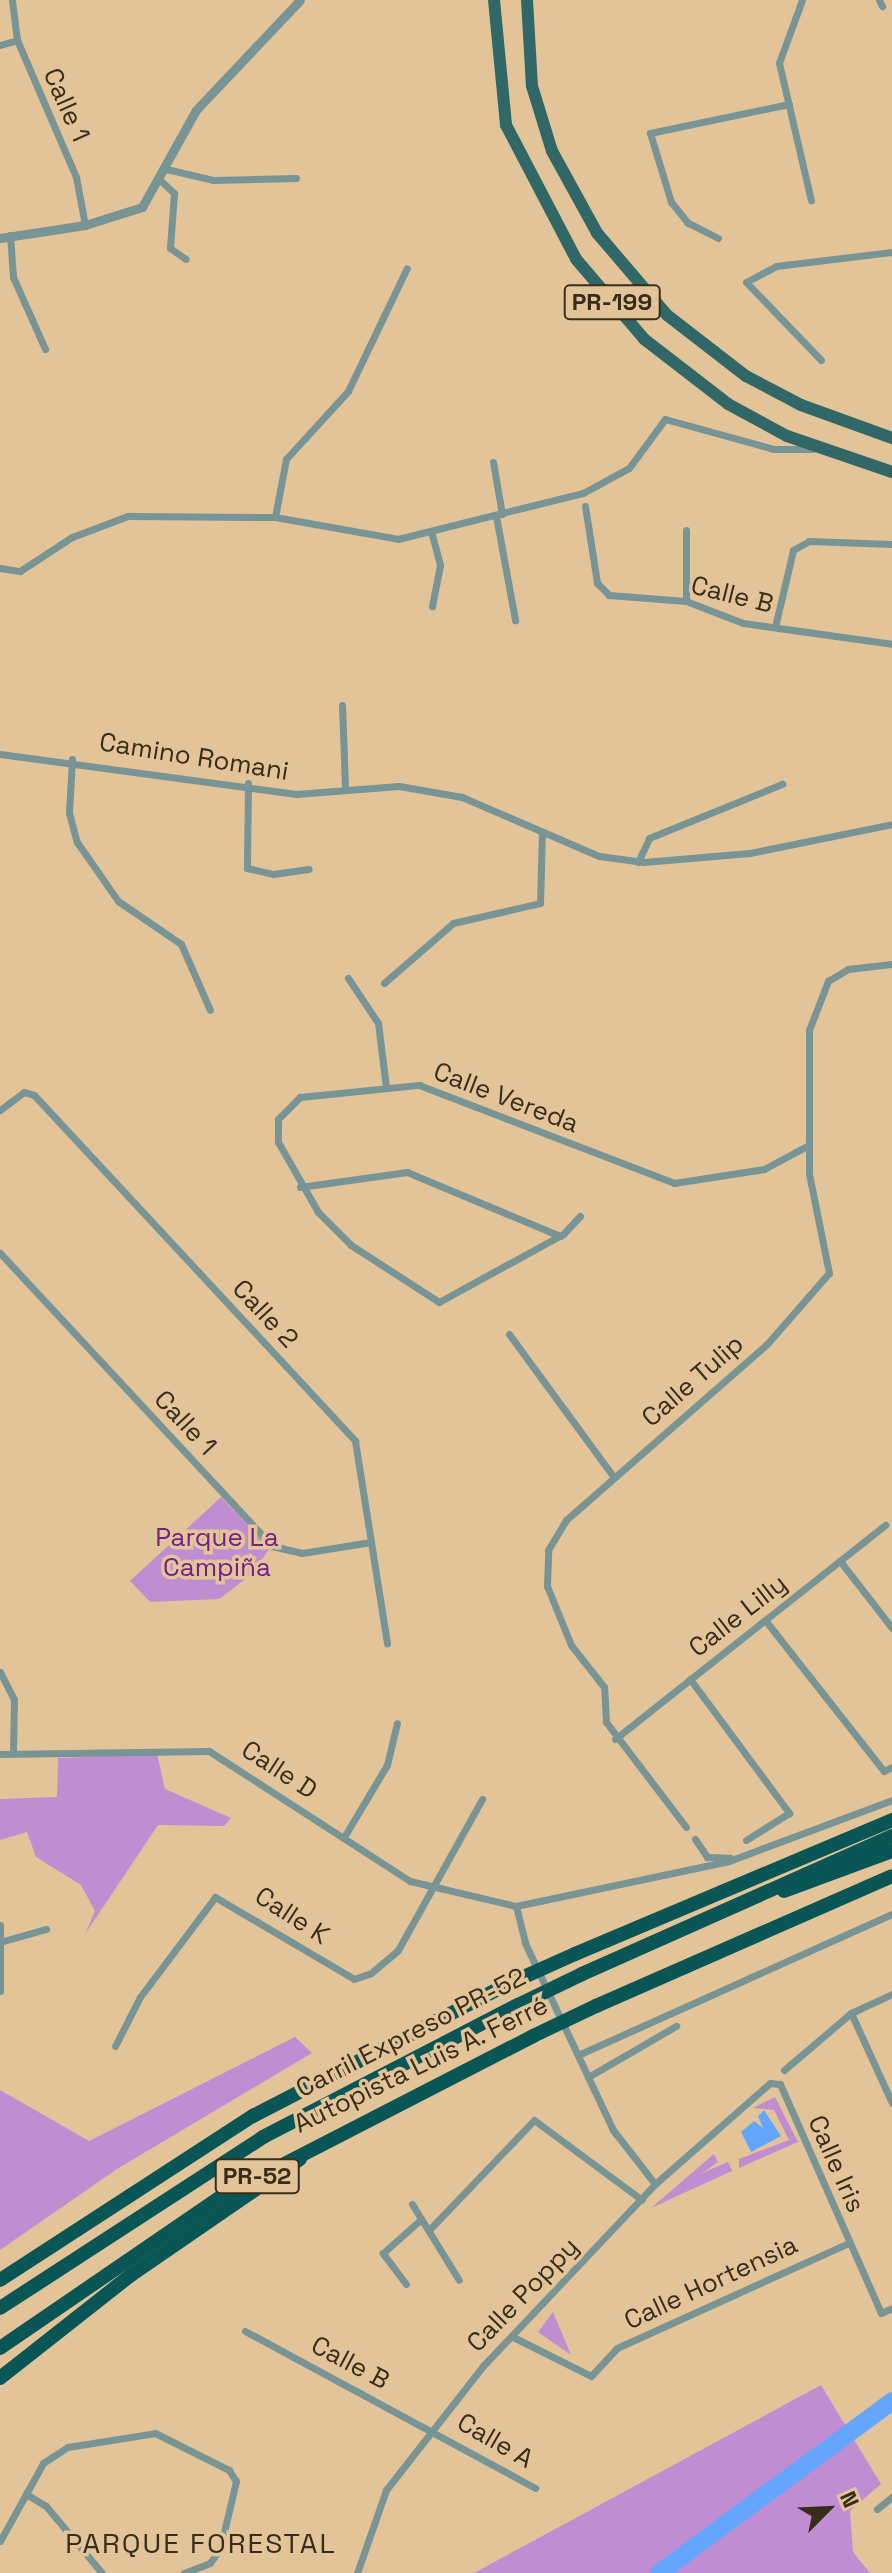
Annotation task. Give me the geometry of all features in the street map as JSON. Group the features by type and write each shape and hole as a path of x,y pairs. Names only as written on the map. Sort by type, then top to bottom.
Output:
{"highway":[{"name":"Autopista Luis A. Ferré","path":"0,2280 253,2116 508,1984 892,1820"},
{"name":"Carril Expreso PR-52","path":"0,2308 263,2137 582,1974 892,1836"},
{"name":"Carril Expreso PR-52","path":"693,1924 892,1851"},
{"name":"Autopista Luis A. Ferré","path":"0,2348 163,2233 330,2135 596,2006 892,1876"},
{"path":"0,2378 330,2135"}],"main road":[{"name":"PR-199","path":"494,0 506,125 570,252 656,349 728,404 823,449 892,472"},
{"name":"PR-199","path":"527,0 532,86 552,151 601,237 667,315 746,376 892,438"}],"street":[{"name":"Calle 1","path":"12,0 17,40 76,177 85,225"},
{"path":"45,349 13,277 5,236 85,225 134,213 161,181 196,110 300,0"},
{"path":"802,0 779,63 811,200"},
{"path":"0,45 17,40"},
{"path":"718,238 688,223 671,202 650,133 789,104"},
{"path":"166,169 262,184 296,178"},
{"path":"161,181 174,193 170,248 186,259"},
{"path":"821,360 746,282 776,266 892,252"},
{"path":"275,517 286,459 348,391 407,268"},
{"path":"0,568 20,571 72,537 128,516 275,517 363,537 431,531 583,493 629,468 665,419 774,449 823,449"},
{"path":"493,462 515,620"},
{"name":"Calle B","path":"585,506 597,583 609,595 686,601 775,627 892,644"},
{"path":"686,530 686,601"},
{"path":"431,531 440,565 432,606"},
{"path":"775,627 793,550 809,541 892,544"},
{"path":"342,705 345,788"},
{"name":"Camino Romani","path":"0,754 72,759 248,783 296,794 399,786 462,797 599,856 638,862 750,853 892,824"},
{"path":"72,759 69,813 77,842 118,901 181,944 210,1010"},
{"path":"248,783 247,868 273,874 309,869"},
{"path":"638,862 649,838 782,784"},
{"path":"384,983 453,923 540,903 542,832"},
{"name":"Calle Tulip","path":"686,1827 615,1739 604,1687 571,1645 545,1567 566,1520 767,1344 829,1273 807,1146 809,1030 817,996 848,969 892,964"},
{"path":"348,978 378,1023 386,1087"},
{"name":"Calle Vereda","path":"580,1216 560,1236 454,1301 439,1302 351,1245 300,1187 278,1142 282,1109 300,1097 386,1087 428,1087 662,1182 764,1169 807,1146"},
{"name":"Calle 2","path":"0,1110 24,1092 34,1095 355,1441 387,1643"},
{"path":"300,1187 407,1172 560,1236"},
{"name":"Calle 1","path":"0,1253 272,1546 302,1553 371,1542"},
{"path":"509,1334 613,1476"},
{"name":"Calle Lilly","path":"615,1739 885,1525"},
{"path":"840,1561 892,1628"},
{"path":"765,1620 888,1769"},
{"path":"0,1672 14,1700 13,1753"},
{"path":"690,1679 789,1813 746,1840"},
{"path":"344,1837 387,1765 397,1723"},
{"name":"Calle D","path":"0,1754 209,1751 429,1888 516,1906"},
{"path":"429,1888 482,1799"},
{"path":"655,2184 613,2130 525,1943 516,1906 736,1859 892,1800"},
{"path":"695,1839 707,1857 736,1859"},
{"name":"Calle K","path":"115,2046 140,1997 215,1897 354,1979 398,1950 429,1888"},
{"path":"578,2055 892,1914"},
{"path":"0,1925 0,1991"},
{"path":"1,1942 46,1929"},
{"path":"784,2070 851,2013 892,1994"},
{"path":"851,2013 891,2100"},
{"path":"588,2077 676,2026"},
{"name":"Calle Poppy","path":"357,2573 386,2490 513,2337 655,2184 770,2083"},
{"name":"Calle Iris","path":"770,2083 780,2084 881,2313 892,2308"},
{"path":"429,2230 534,2120 642,2200"},
{"path":"412,2204 459,2280"},
{"path":"406,2284 383,2253 420,2220"},
{"name":"Calle Hortensia","path":"513,2337 591,2376 617,2348 848,2243"},
{"name":"Calle B","path":"245,2331 436,2430"},
{"name":"Calle A","path":"436,2430 535,2488"},
{"path":"0,2541 43,2463 68,2447 155,2433 217,2464 236,2481 233,2507 210,2563 184,2573"},
{"path":"26,2494 46,2506 102,2573"},
{"path":"877,2509 892,2497"}],"green space":[{"name":"Parque La Campiña","path":"221,1497 270,1548 251,1575 219,1599 150,1602 130,1581"},
{"path":"157,1754 165,1789 231,1818 224,1826 158,1825 85,1934 95,1911 81,1885 36,1857 27,1832 0,1840 0,1799 57,1797 58,1758"},
{"path":"295,2037 312,2053 117,2169 0,2250 0,2090 89,2141"},
{"path":"775,2097 798,2142 739,2168 739,2159 789,2140 774,2110 753,2108"},
{"path":"714,2154 718,2162 702,2173 728,2162 732,2171 651,2208"},
{"path":"553,2312 569,2350 571,2355 538,2332"},
{"path":"821,2385 881,2484 850,2511 853,2552 870,2573 474,2573"}],"water":[{"path":"764,2110 781,2136 751,2152 741,2132 754,2121 763,2128 758,2116"}],"waterway":[{"path":"659,2573 892,2401"}],"district":[{"name":"PARQUE FORESTAL","path":"201,2543"}]}
